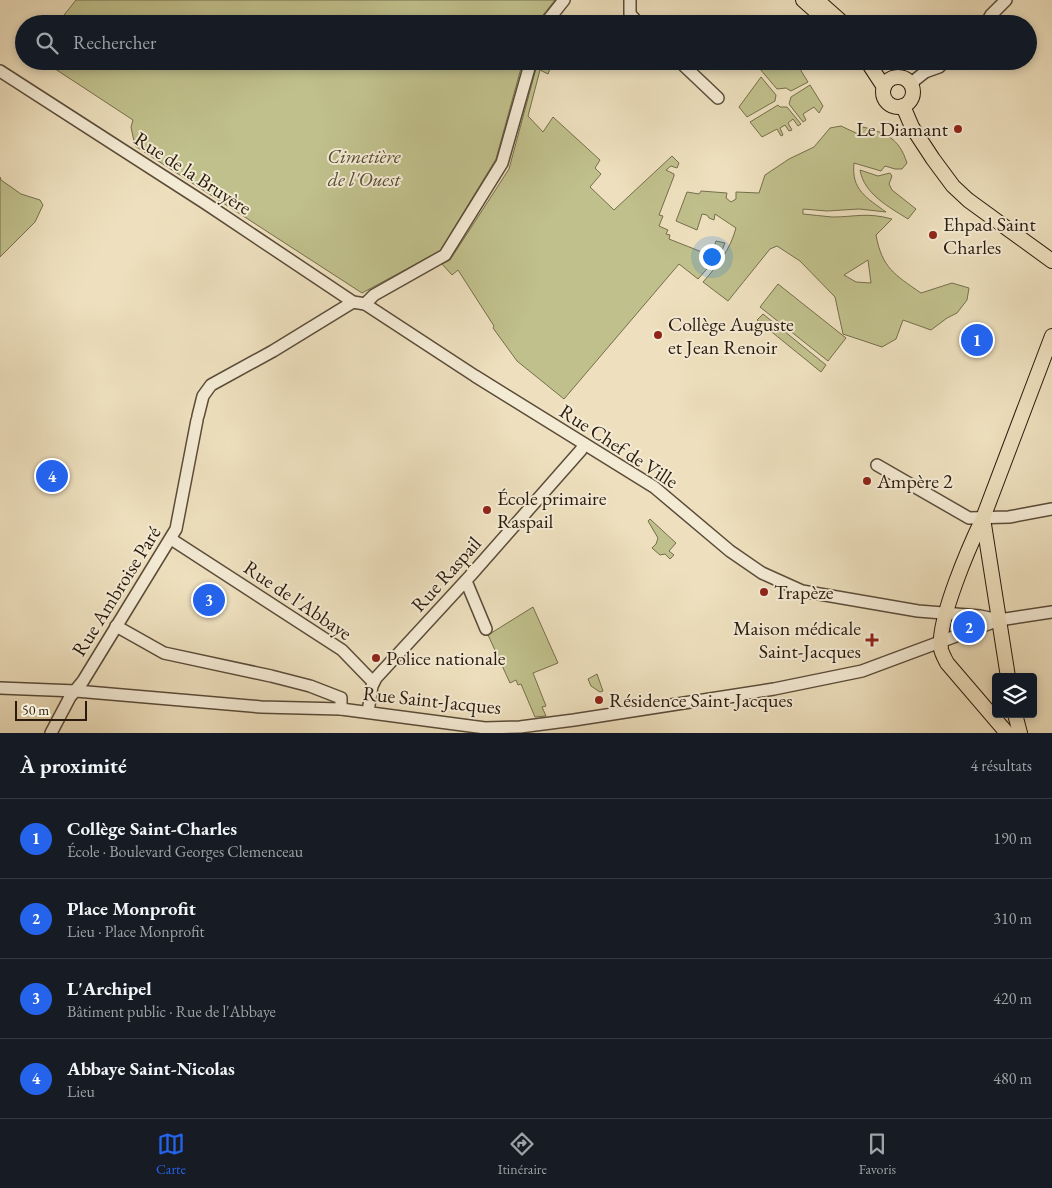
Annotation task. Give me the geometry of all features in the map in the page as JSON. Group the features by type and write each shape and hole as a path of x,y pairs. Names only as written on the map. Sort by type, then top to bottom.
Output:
{"main road":[{"path":"803,0 820,15"},
{"path":"818,0 834,15"},
{"path":"876,70 889,83"},
{"path":"882,70 889,83"},
{"path":"903,79 910,84 911,99 903,106 894,107 888,104 883,94 889,83 903,79"},
{"path":"903,106 912,126 932,159 953,186 968,200 1052,261"},
{"path":"1007,733 946,663 941,649 941,642 949,602 1052,336"},
{"path":"983,518 1007,673"},
{"path":"1016,718 1020,733"}],"street":[{"path":"552,15 564,0"},
{"path":"630,0 631,15"},
{"path":"991,15 1001,2"},
{"path":"365,304 374,295 445,256 502,163 528,70"},
{"path":"688,70 718,98"},
{"path":"910,84 931,70"},
{"name":"Rue de la Bruyère","path":"0,71 263,240 353,302 365,304"},
{"name":"Rue Ambroise Paré","path":"51,733 70,696 76,691 178,526 197,418 203,396 211,385 266,355 353,302"},
{"name":"Rue Chef de Ville","path":"365,304 446,358 654,487 715,540 747,564 796,589 918,611 980,616 999,620"},
{"name":"Rue Raspail","path":"373,682 466,581 581,450 584,444"},
{"path":"877,465 969,518 1009,517 1052,509"},
{"name":"Rue de l'Abbaye","path":"171,539 342,650 373,682"},
{"path":"466,581 486,629"},
{"path":"999,620 1052,612"},
{"name":"Rue Saint-Jacques","path":"0,688 76,691 262,707 341,709 497,730 774,689 862,671 999,620"},
{"path":"116,626 164,653 272,676 330,693 341,698 341,709"},
{"path":"368,712 373,682"},
{"path":"560,722 566,733"}],"green space":[{"path":"76,0 555,0 543,15 64,15"},
{"name":"Cimetière de l'Ouest","path":"57,70 521,70 496,159 440,251 362,293 135,146 131,127 133,120"},
{"path":"536,70 540,70 528,116 543,132 553,117 600,160 595,168 601,174 590,187 614,210 672,156 679,163 677,168 671,166 666,170 674,174 674,176 659,215 663,216 659,226 668,230 666,234 670,235 669,239 707,254 711,245 714,247 716,241 725,243 721,253 698,279 679,264 564,399 517,361 493,328 494,326 458,270 452,275 442,264 450,260 509,169"},
{"path":"540,70 550,70 548,74"},
{"path":"761,70 801,70 808,82 791,91 786,88 777,89"},
{"path":"761,77 776,95 775,101 747,117 739,107"},
{"path":"810,85 823,106 819,113 814,107 803,114 806,120 803,122 789,104 791,97"},
{"path":"778,105 780,107 787,107 801,124 798,126 793,119 788,123 792,130 789,131 785,125 780,128 783,135 781,136 777,129 762,137 750,122"},
{"path":"841,126 858,134 863,127 885,134 896,142 907,163 902,169 885,166 881,171 854,163 855,180 858,187 886,212 859,209 827,211 803,209 803,214 832,217 868,215 892,219 876,235 882,255 891,270 921,293 952,283 969,288 967,300 957,313 931,330 903,320 896,339 882,347 843,334 835,297 800,261 777,246 770,249 728,301 703,282 723,257 736,228 715,214 714,220 702,214 697,230 676,221 687,192 699,194 701,191 727,193 726,198 731,202 736,199 736,192 759,193 765,175 789,159 814,147 830,128","holes":["868,260 871,283 856,282 844,275"]},
{"path":"860,170 878,176 890,173 892,176 889,184 892,190 916,209 908,219 886,205 872,193 862,179"},
{"path":"0,177 1,180 21,194 40,200 43,205 35,222 0,257"},
{"path":"778,284 846,338 828,361 760,307"},
{"path":"763,314 826,365 821,372 757,320"},
{"path":"650,519 676,543 669,551 674,555 670,559 665,554 660,555 652,548 658,538 648,521"},
{"path":"533,607 558,663 533,673 546,706 542,707 546,716 535,717 521,684 518,685 516,680 510,683 488,635"},
{"path":"597,674 603,691 600,692 591,686 588,679"}],"place":[{"name":"Le Diamant","path":"958,129"},
{"name":"Ehpad Saint Charles","path":"933,235"},
{"name":"Collège Auguste et Jean Renoir","path":"658,335"},
{"name":"Collège Saint-Charles","path":"977,340"},
{"name":"Abbaye Saint-Nicolas","path":"52,476"},
{"name":"Ampère 2","path":"867,481"},
{"name":"École primaire Raspail","path":"487,510"},
{"name":"Trapèze","path":"764,592"},
{"name":"L'Archipel","path":"209,600"},
{"name":"Place Monprofit","path":"969,627"},
{"name":"Maison médicale Saint-Jacques","path":"872,640"},
{"name":"Police nationale","path":"376,658"},
{"name":"Résidence Saint-Jacques","path":"599,700"}]}
